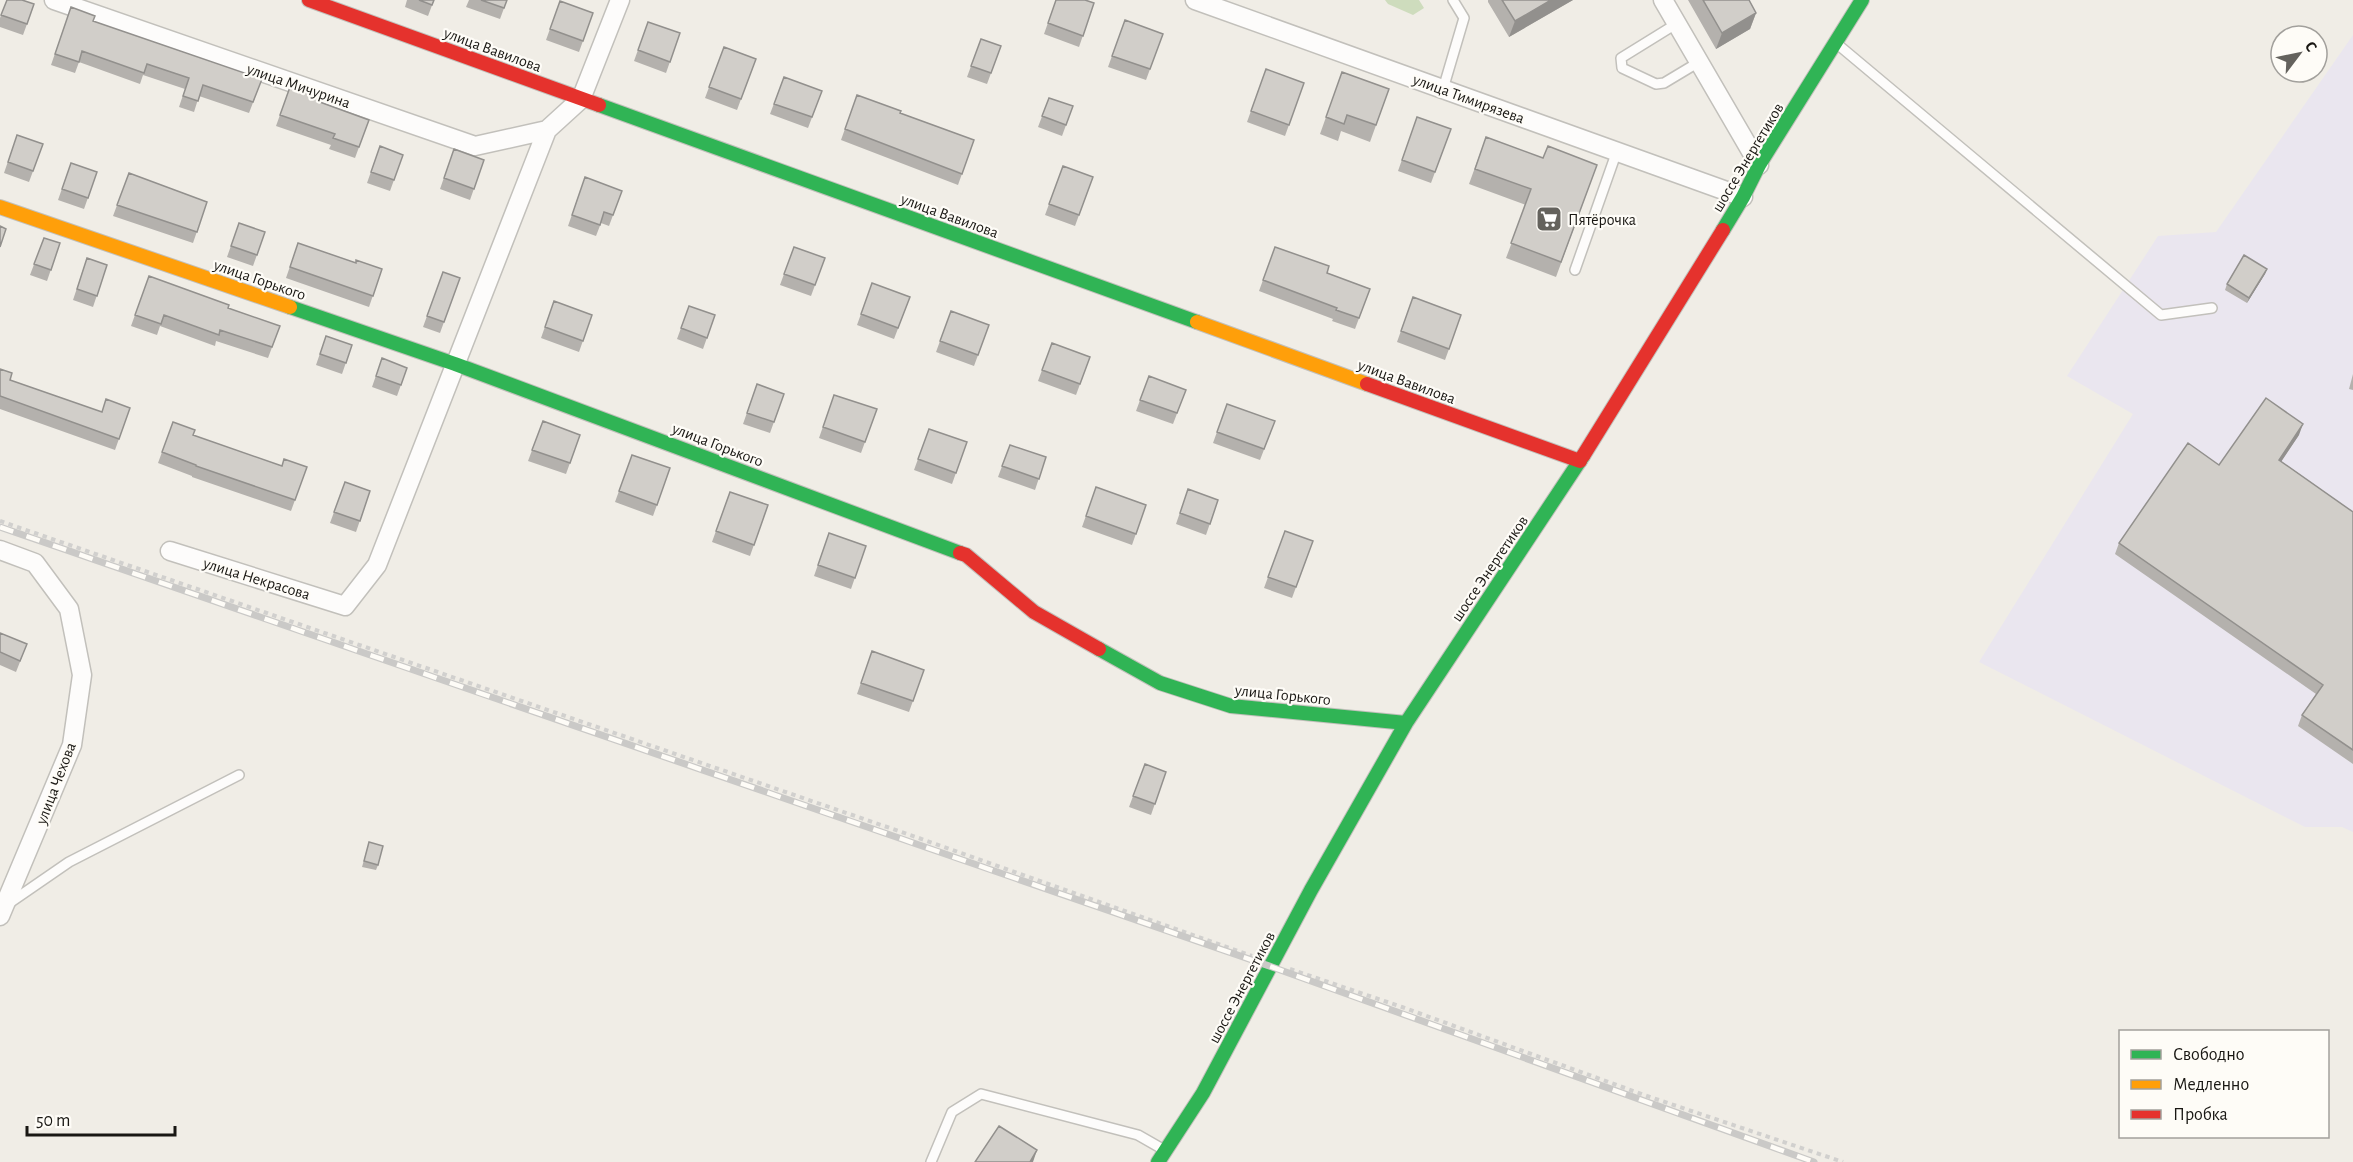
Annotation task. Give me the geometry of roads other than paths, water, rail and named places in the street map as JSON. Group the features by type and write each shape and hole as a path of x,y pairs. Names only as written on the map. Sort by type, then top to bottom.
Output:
{"street":[{"name":"улица Мичурина","path":"54,0 475,147 547,130"},
{"name":"улица Вавилова","path":"309,0 1580,461"},
{"path":"455,364 547,130 581,99 620,0"},
{"name":"улица Тимирязева","path":"1195,0 1743,197"},
{"path":"1663,0 1759,165"},
{"name":"шоссе Энергетиков","path":"1162,1156 1203,1093 1311,890 1406,723 1580,461 1743,197 1759,165 1863,0"},
{"name":"улица Горького","path":"0,207 455,364 966,555 1034,612 1160,684 1231,706 1406,723"},
{"name":"улица Некрасова","path":"170,552 345,606 376,565 455,364"},
{"name":"улица Чехова","path":"0,550 35,563 69,609 82,675 72,745 2,912"}],"lane":[{"path":"1443,89 1464,18 1455,1"},
{"path":"1676,24 1621,58 1622,68 1656,84 1664,83 1699,62"},
{"path":"1836,43 2161,315 2212,308"},
{"path":"1575,270 1617,151"},
{"path":"2,912 69,862 239,775"},
{"path":"931,1162 952,1112 981,1094 1138,1135 1162,1156"}],"railway":[{"path":"0,527 1272,967 1814,1162"}],"place":[{"name":"Пятёрочка","path":"1549,219"}]}
